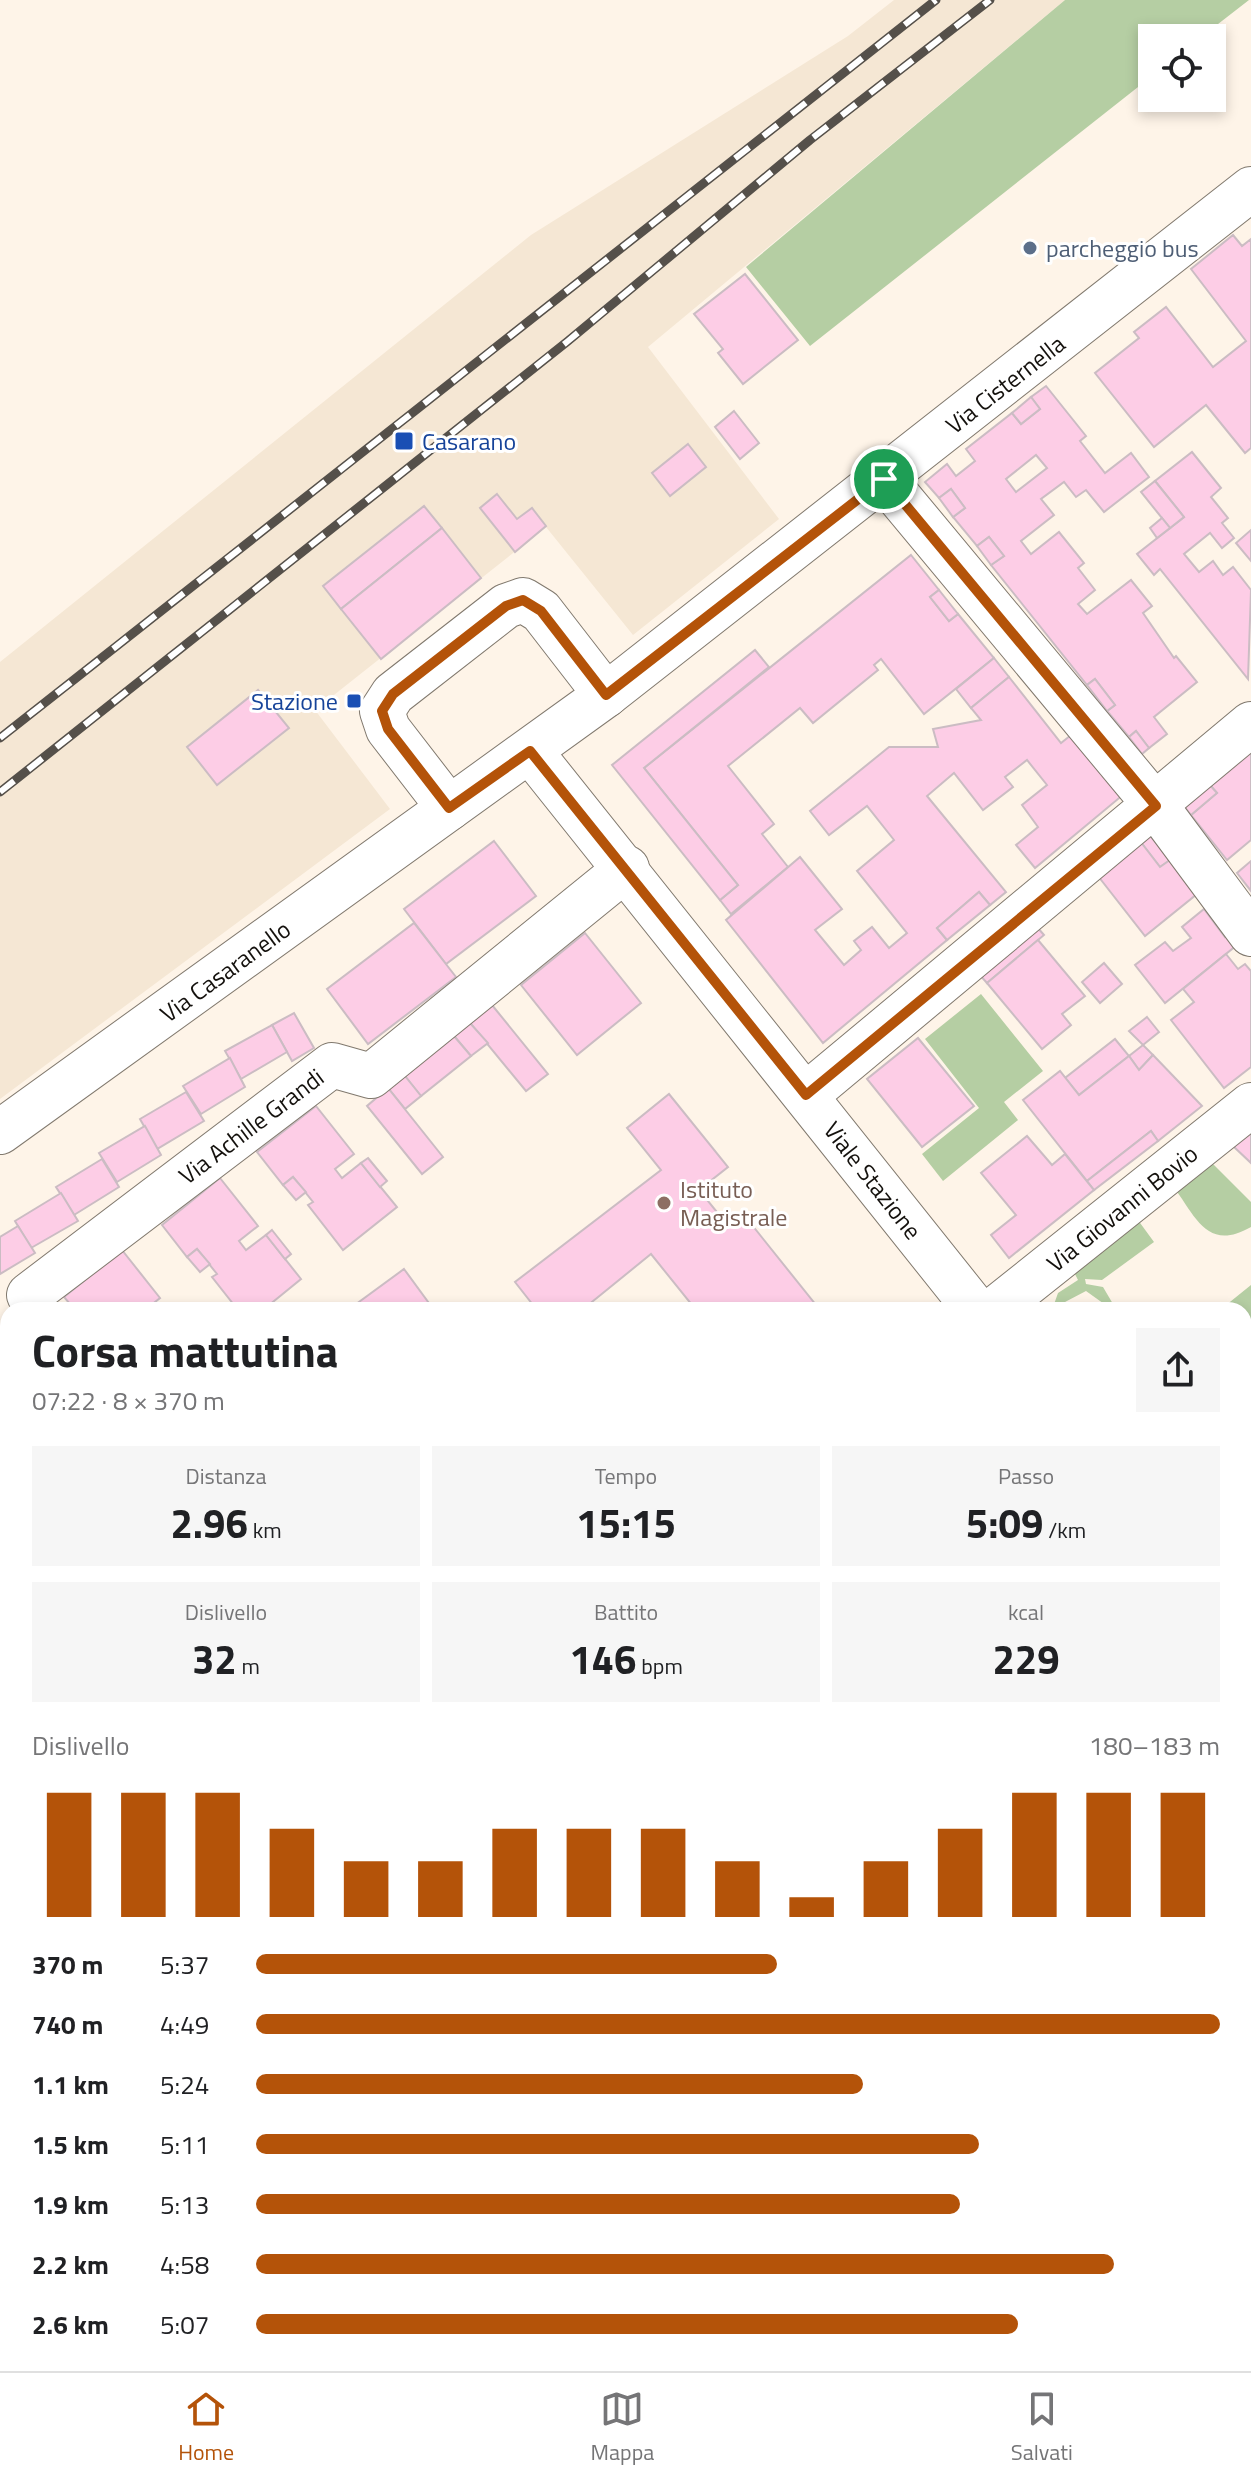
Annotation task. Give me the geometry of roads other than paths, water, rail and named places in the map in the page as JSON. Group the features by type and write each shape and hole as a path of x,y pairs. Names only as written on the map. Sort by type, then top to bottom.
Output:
{"street":[{"name":"Via Cisternella","path":"530,751 884,479 1251,189"},
{"path":"884,479 1156,806 1251,934"},
{"path":"449,808 388,729 382,711 393,694 506,606 523,600 541,611 606,695"},
{"path":"806,1095 1251,724"},
{"name":"Via Casaranello","path":"0,1132 530,751"},
{"name":"Viale Stazione","path":"530,751 627,868 970,1302"},
{"name":"Via Achille Grandi","path":"29,1295 332,1065 371,1076 627,868"},
{"name":"Via Giovanni Bovio","path":"1004,1302 1251,1105"}],"railway":[{"path":"0,738 936,0"},
{"path":"0,792 568,341 810,140 990,0"}],"place":[{"name":"parcheggio bus","path":"1030,248"},
{"name":"Casarano","path":"404,441"},
{"name":"Stazione","path":"354,701"},
{"name":"Istituto Magistrale","path":"664,1203"}]}
